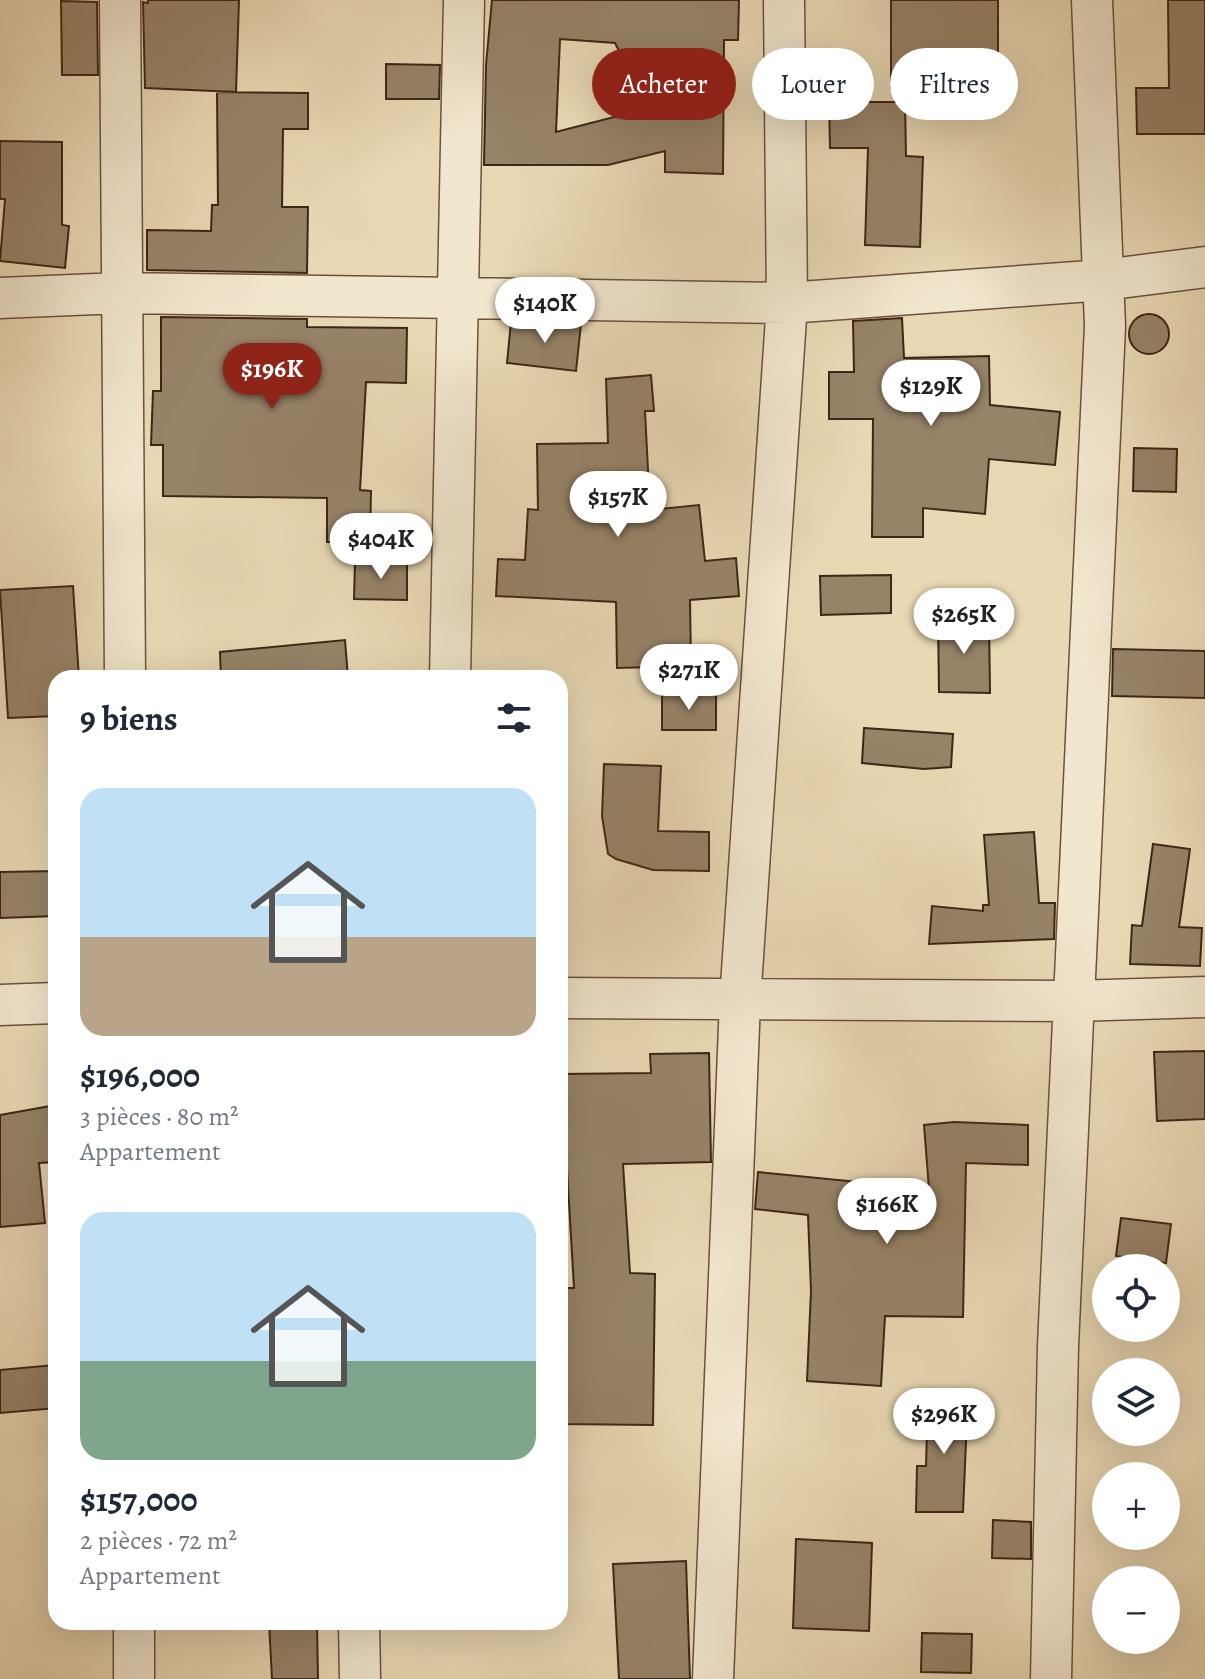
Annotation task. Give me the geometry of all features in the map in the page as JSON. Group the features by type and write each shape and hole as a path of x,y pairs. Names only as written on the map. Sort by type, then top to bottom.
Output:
{"street":[{"path":"120,0 125,670"},
{"path":"450,670 464,0"},
{"path":"713,1679 740,1001 787,303 784,0"},
{"path":"1051,1679 1058,1346 1105,326 1092,0"},
{"path":"0,298 120,293 787,303 1104,280 1205,267"},
{"path":"568,998 1074,1001 1205,997"},
{"path":"0,1005 48,1003"},
{"path":"134,1630 134,1679"},
{"path":"359,1630 360,1679"}],"building":[{"path":"148,0 239,0 236,92 145,88 143,2 148,3"},
{"path":"492,0 739,0 738,40 724,40 724,48 618,48 615,43 560,39 556,132 603,120 723,120 723,174 665,172 665,151 608,165 484,165 486,65"},
{"path":"891,0 998,0 998,48 891,48"},
{"path":"1168,0 1205,0 1205,134 1137,134 1136,88 1169,88"},
{"path":"61,1 97,2 98,75 62,75"},
{"path":"386,64 440,65 439,99 386,99"},
{"path":"217,92 308,93 308,129 283,129 282,207 308,207 307,273 147,270 147,230 211,231 212,205 218,205"},
{"path":"874,102 890,102 890,120 905,120 906,156 923,157 920,247 865,245 868,148 830,148 829,120 874,120"},
{"path":"0,141 62,142 62,225 69,226 65,268 0,261 5,199 0,199"},
{"path":"1149,314 1163,320 1169,334 1163,348 1149,354 1135,348 1129,334 1135,320"},
{"path":"161,317 307,319 307,327 407,328 406,383 366,382 360,490 371,491 370,542 327,542 327,498 163,496 163,445 151,445 153,391 161,391"},
{"path":"902,318 904,358 989,356 990,405 1060,412 1055,465 989,459 985,514 923,508 923,537 872,537 873,419 829,419 829,372 854,372 853,321"},
{"path":"511,322 581,324 576,371 507,363"},
{"path":"651,375 654,411 645,411 650,510 699,505 705,561 736,558 739,596 690,600 691,666 617,668 616,602 496,596 498,559 525,560 528,509 538,510 537,444 608,443 606,379"},
{"path":"1134,448 1177,449 1176,492 1133,491"},
{"path":"355,562 407,563 407,600 354,599"},
{"path":"891,575 891,613 821,615 820,576"},
{"path":"73,586 78,670 48,670 48,716 8,718 0,590"},
{"path":"938,620 989,620 990,693 939,692"},
{"path":"345,640 347,670 221,670 220,652"},
{"path":"1113,649 1205,651 1205,698 1112,696"},
{"path":"662,694 716,695 716,730 662,730"},
{"path":"864,728 953,734 951,767 924,769 862,763"},
{"path":"604,764 661,766 658,831 709,832 709,871 653,870 608,854 602,816"},
{"path":"1034,832 1039,903 1055,903 1054,939 929,944 932,906 983,911 983,905 989,905 984,835"},
{"path":"1153,844 1190,849 1179,927 1202,928 1200,966 1130,964 1132,925 1142,926"},
{"path":"48,871 48,916 0,918 0,872"},
{"path":"1205,1051 1205,1119 1157,1121 1154,1052"},
{"path":"709,1053 711,1162 623,1164 630,1273 655,1274 653,1425 568,1424 568,1288 574,1288 568,1186 568,1074 651,1073 650,1054"},
{"path":"48,1106 48,1162 39,1163 45,1223 0,1227 0,1115"},
{"path":"954,1122 1028,1125 1028,1165 966,1163 963,1317 885,1316 881,1386 807,1381 811,1291 808,1215 755,1209 758,1172 929,1189 924,1125"},
{"path":"1121,1218 1171,1224 1167,1254 1116,1254"},
{"path":"48,1366 48,1409 0,1413 0,1370"},
{"path":"928,1395 968,1395 963,1512 916,1512 917,1466 926,1466"},
{"path":"993,1520 1031,1522 1031,1559 992,1558"},
{"path":"796,1539 872,1543 869,1631 793,1628"},
{"path":"686,1561 690,1679 619,1679 613,1564"},
{"path":"269,1630 317,1630 318,1679 272,1679"},
{"path":"922,1633 972,1634 971,1673 921,1672"}]}
